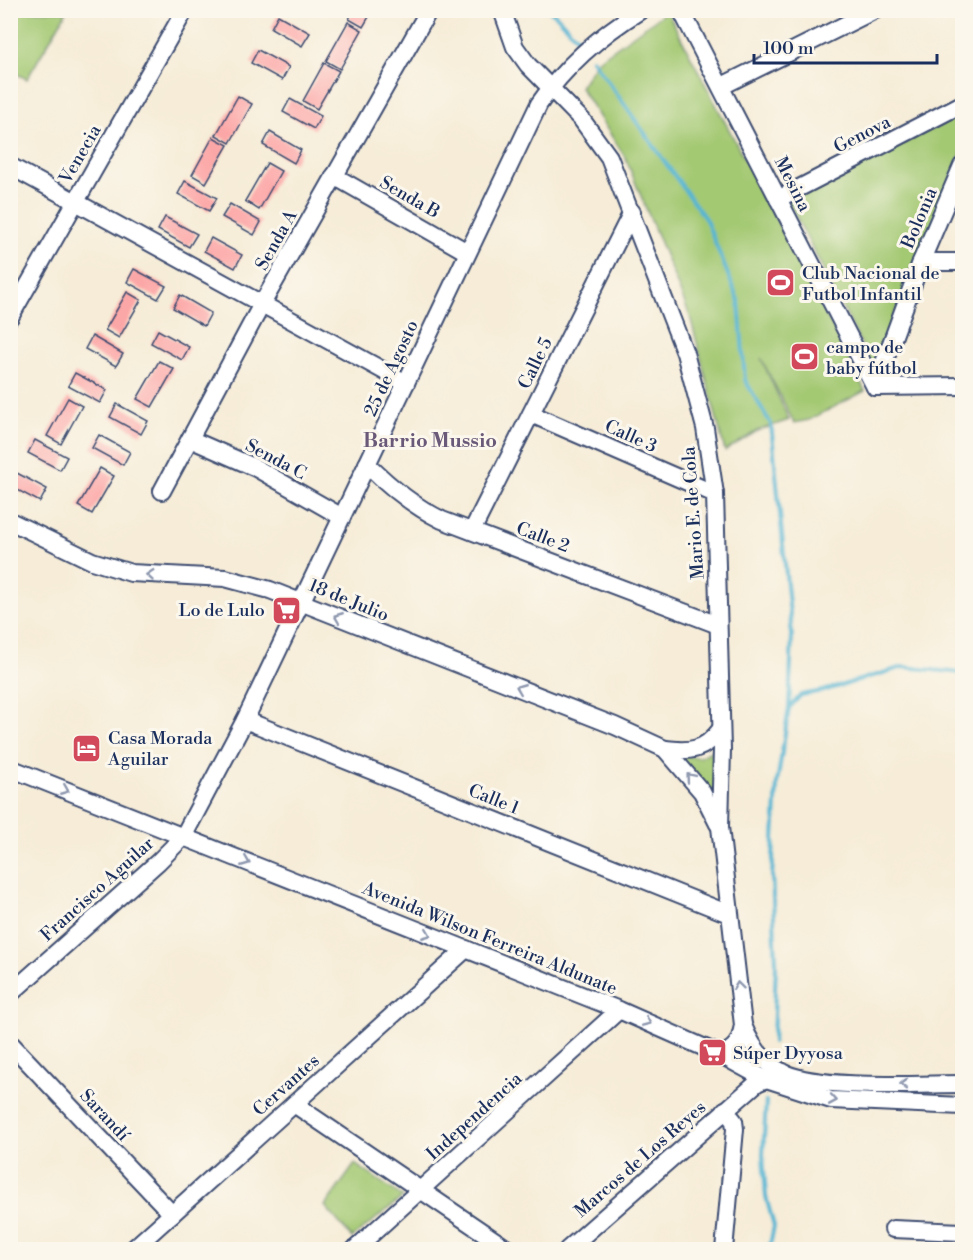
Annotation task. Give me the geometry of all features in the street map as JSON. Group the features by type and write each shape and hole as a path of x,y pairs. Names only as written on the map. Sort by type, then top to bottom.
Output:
{"street":[{"name":"Venecia","path":"10,317 185,10"},
{"name":"Senda A","path":"162,491 262,304 429,10"},
{"name":"Mario E. de Cola","path":"502,10 515,47 528,65 582,120 609,157 685,353 705,428 715,494 722,749 720,827 743,1025"},
{"name":"25 de Agosto","path":"183,837 245,720 539,104 551,87 589,48 641,10"},
{"name":"Mesina","path":"681,10 722,86 871,382"},
{"path":"722,86 875,10"},
{"name":"Genova","path":"778,199 963,104"},
{"path":"10,166 406,383"},
{"name":"Bolonia","path":"871,382 963,166"},
{"name":"Senda B","path":"334,176 467,252"},
{"name":"Calle 5","path":"472,531 632,212"},
{"path":"921,262 963,262"},
{"path":"871,382 963,386"},
{"name":"Calle 3","path":"531,414 715,494"},
{"name":"Senda C","path":"190,440 256,468 342,517"},
{"name":"Calle 2","path":"367,464 393,489 422,510 718,625"},
{"name":"18 de Julio","path":"10,521 92,561 131,573 233,580 300,602 585,714 665,749 688,752 701,749 720,730"},
{"name":"Calle 1","path":"245,720 729,914"},
{"name":"18 de Julio","path":"665,749 702,792 720,827"},
{"name":"Avenida Wilson Ferreira Aldunate","path":"10,768 619,1010 722,1055 763,1078 795,1089 848,1102 963,1106"},
{"name":"Francisco Aguilar","path":"10,994 183,837"},
{"name":"Cervantes","path":"132,1250 466,949"},
{"name":"Independencia","path":"354,1250 619,1010"},
{"path":"722,1055 735,1048 741,1039 743,1025"},
{"path":"743,1025 755,1050 783,1072 809,1080 963,1084"},
{"name":"Sarandí","path":"10,1043 172,1214"},
{"name":"Marcos de Los Reyes","path":"567,1250 763,1078 783,1072"},
{"name":"Marcos de Los Reyes","path":"739,1099 755,1090 795,1089"},
{"path":"294,1104 509,1250"},
{"path":"724,1250 735,1129 734,1121 725,1110"},
{"path":"893,1229 963,1232"}],"green space":[{"path":"10,11 67,11 27,79 11,71"},
{"path":"667,11 812,288 806,292 813,289 865,391 809,420 794,423 761,358 789,420 757,431 725,451 690,316 625,157 580,87 597,61"},
{"path":"962,114 962,151 873,367 788,201"},
{"path":"717,748 717,813 679,756 700,757"},
{"path":"355,1164 403,1197 352,1238 325,1206"}],"building":[{"path":"354,10 373,10 363,27 349,19"},
{"path":"278,15 310,33 302,46 271,28"},
{"path":"348,22 362,30 340,69 326,61"},
{"path":"258,50 289,67 282,80 251,63"},
{"path":"324,63 339,71 317,109 303,101"},
{"path":"238,96 252,104 230,143 216,135"},
{"path":"290,99 321,116 314,129 283,112"},
{"path":"270,132 301,150 294,163 263,145"},
{"path":"213,137 228,145 206,183 192,175"},
{"path":"267,163 281,171 259,210 245,201"},
{"path":"185,181 217,198 209,211 178,194"},
{"path":"230,204 261,222 254,235 222,217"},
{"path":"165,217 197,234 189,247 158,230"},
{"path":"211,238 242,255 235,268 204,251"},
{"path":"134,269 166,286 158,299 127,282"},
{"path":"127,292 141,300 119,338 105,330"},
{"path":"180,295 211,313 204,326 173,308"},
{"path":"158,330 189,347 182,360 151,343"},
{"path":"92,336 123,354 116,366 85,349"},
{"path":"159,361 174,369 152,407 137,399"},
{"path":"75,373 107,390 100,403 68,386"},
{"path":"68,398 82,406 61,444 47,436"},
{"path":"117,404 148,421 141,434 110,417"},
{"path":"99,435 130,452 123,465 92,448"},
{"path":"35,440 67,457 60,470 28,453"},
{"path":"100,468 114,476 92,514 78,506"},
{"path":"15,472 47,489 40,502 10,486"}],"waterway":[{"path":"548,10 555,14 581,42"},
{"path":"592,59 706,220 739,302 745,380 771,424 792,635 789,708"},
{"path":"773,1042 776,963 772,876 777,783 789,708 801,695 823,691 903,667 962,673"},
{"path":"766,1101 763,1155 766,1197 774,1226 769,1250"}],"place":[{"name":"Club Nacional de Futbol Infantil","path":"781,283"},
{"name":"campo de baby fútbol","path":"805,357"},
{"name":"Lo de Lulo","path":"286,610"},
{"name":"Casa Morada Aguilar","path":"87,748"},
{"name":"Súper Dyyosa","path":"712,1053"}],"district":[{"name":"Barrio Mussio","path":"430,440"}]}
